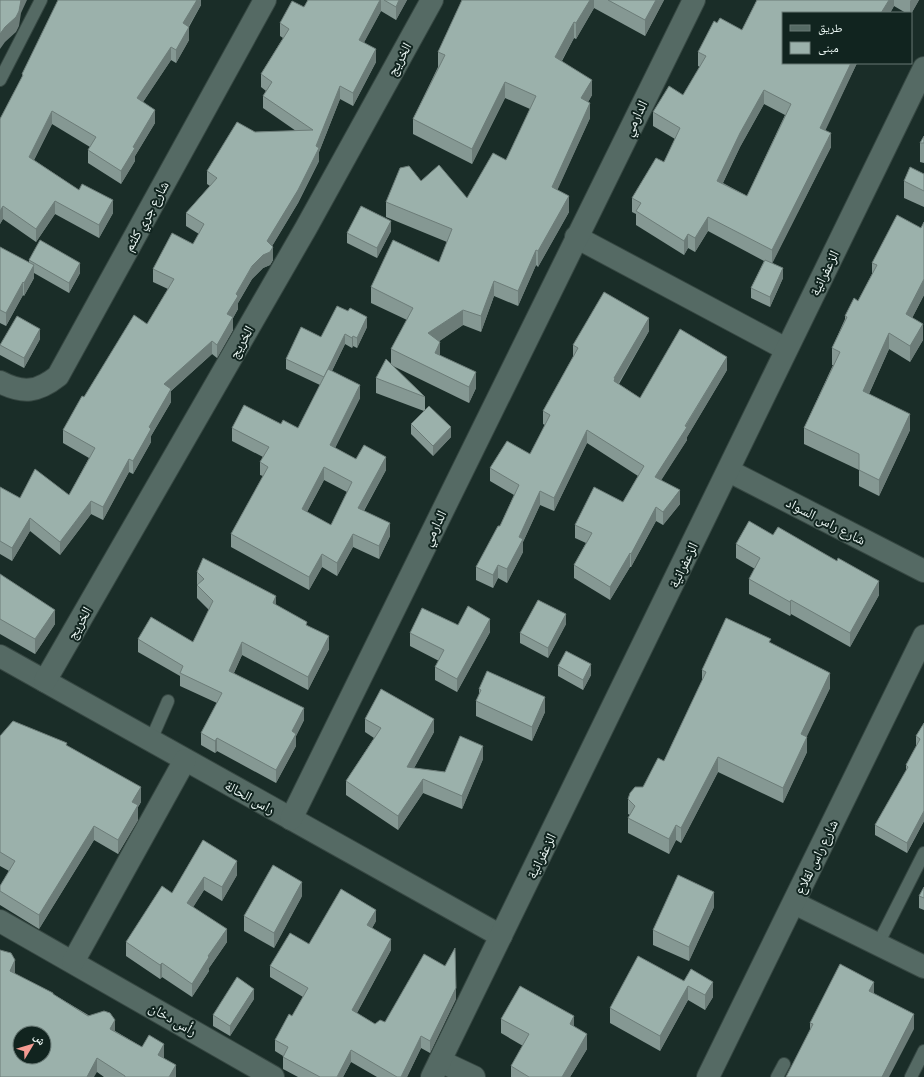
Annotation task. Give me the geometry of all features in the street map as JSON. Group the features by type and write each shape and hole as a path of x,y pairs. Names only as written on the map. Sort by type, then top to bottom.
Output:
{"street":[{"name":"شارع جري كلثم","path":"0,382 19,390 35,389 48,384 58,376 265,0"},
{"name":"الخريج","path":"45,681 306,228 432,0"},
{"name":"الدارمي","path":"291,819 576,237 694,0"},
{"name":"الزعفرانية","path":"474,1077 436,1069 729,471 786,349 924,68"},
{"path":"576,237 786,349"},
{"name":"شارع راس السواد","path":"729,471 924,571"},
{"name":"شارع راس لقلاع","path":"708,1077 924,636"},
{"name":"راس الحالة","path":"0,656 501,936"},
{"path":"73,962 185,760"},
{"path":"794,902 924,967"},
{"name":"رأس دخان","path":"0,921 274,1077"}],"lane":[{"path":"0,80 41,0"},
{"path":"151,740 168,701"},
{"path":"878,944 924,853"},
{"path":"911,1077 924,1051"},
{"path":"777,1077 784,1064"}],"building":[{"path":"0,0 21,0 16,17 0,34"},
{"path":"58,0 197,0 183,23 189,27 176,50 171,47 137,98 155,110 133,147 135,148 121,171 88,150 96,137 52,111 29,157 79,190 82,184 113,200 99,225 55,201 36,229 3,206 0,211 0,119 23,75 22,74"},
{"path":"308,0 380,0 359,40 376,49 353,93 340,86 316,146 319,148 298,190 267,241 273,247 270,252 263,255 252,266 236,294 238,296 227,314 233,317 217,345 212,341 164,384 171,389 149,427 151,429 133,461 129,459 103,507 91,501 60,542 30,518 12,548 0,541 0,487 20,498 35,469 69,495 95,448 63,430 82,396 84,397 134,315 147,324 174,279 153,269 172,233 193,244 204,224 186,213 217,178 207,171 237,122 255,132 313,130 263,96 272,82 261,74 289,29 280,23 292,1 304,7"},
{"path":"384,0 399,0 396,7"},
{"path":"462,0 590,0 576,23 574,22 555,57 592,80 581,98 590,103 552,187 569,196 538,251 536,250 518,291 494,281 481,316 463,310 428,333 440,342 435,353 476,372 469,387 391,349 413,308 371,287 393,240 439,262 452,229 386,202 400,168 409,166 421,181 439,165 467,198 493,153 506,160 536,96 505,82 472,149 413,119 445,55 438,52"},
{"path":"608,0 656,0 645,20"},
{"path":"757,0 889,0 882,12 782,12 782,64 851,64 820,128 831,133 772,250 708,217 695,238 688,234 684,241 636,211 641,203 632,198 656,158 664,162 680,128 653,112 669,86 683,95 706,56 698,52 714,21 717,23 720,18 742,30","holes":["764,90 791,104 747,196 717,181 740,133"]},
{"path":"924,136 924,143 920,143"},
{"path":"910,167 924,174 924,191 904,181"},
{"path":"361,206 391,221 377,248 347,233"},
{"path":"897,215 921,228 924,222 924,279 906,314 923,324 910,346 889,333 863,391 910,414 879,480 859,470 859,454 804,428 840,352 832,348 847,317 845,316 854,298 858,301 877,265 872,263"},
{"path":"40,240 80,263 69,283 29,260"},
{"path":"0,247 34,265 6,313 0,310"},
{"path":"765,260 783,268 770,297 751,288"},
{"path":"604,292 649,318 614,378 614,381 640,398 680,329 727,357 685,426 687,427 655,477 680,490 663,512 656,507 631,554 630,553 610,587 574,565 592,533 575,525 594,487 623,502 644,466 587,430 554,498 540,491 519,537 523,539 507,569 498,565 493,575 476,567 498,526 500,526 519,485 490,468 507,441 530,454 550,415 543,411 578,348 573,345"},
{"path":"337,306 348,311 350,308 367,317 357,338 353,336 352,338 345,334 324,377 286,359 301,327 321,337"},
{"path":"17,316 40,329 24,358 0,345"},
{"path":"386,359 425,397 376,378"},
{"path":"328,369 360,385 330,445 356,459 364,445 386,457 358,508 390,523 379,546 353,534 337,563 322,554 309,577 231,534 268,467 260,462 269,447 232,428 244,405 281,424 283,420 298,428","holes":["324,467 352,482 331,525 302,509"]},
{"path":"429,406 451,427 433,446 411,424"},
{"path":"749,521 773,535 778,527 837,561 838,558 879,581 850,633 791,600 790,602 749,579 760,558 736,544"},
{"path":"203,558 276,596 273,603 307,622 306,625 329,636 308,677 242,642 229,671 304,708 292,731 296,734 276,770 217,738 215,741 201,733 222,693 180,673 183,666 138,639 151,617 193,642 213,601 197,585 204,579 197,572"},
{"path":"0,574 55,610 35,639 0,619"},
{"path":"538,600 566,614 548,648 520,633"},
{"path":"468,606 490,619 457,679 435,667 444,650 410,633 422,608 458,625"},
{"path":"726,618 771,639 769,642 830,673 801,734 807,737 783,788 718,757 681,828 676,825 669,839 628,818 635,806 628,799 630,793 635,787 643,787 658,758 664,761 706,672 702,670"},
{"path":"566,651 591,664 583,680 558,666"},
{"path":"487,671 545,697 532,727 476,701 481,690 479,689"},
{"path":"381,689 434,719 407,767 445,772 460,736 483,746 462,796 423,779 398,816 346,781 381,728 365,719"},
{"path":"13,721 67,743 66,745 141,787 132,802 138,805 118,840 94,826 39,915 0,891 0,886 15,861 0,852 0,736"},
{"path":"924,723 924,811 907,843 875,825 908,767 906,765 920,739 916,736"},
{"path":"203,840 237,861 222,887 204,877 187,903 227,929 208,956 209,957 192,984 162,963 160,965 126,942 162,886 172,893"},
{"path":"273,865 302,882 274,933 244,916"},
{"path":"678,875 714,892 689,947 653,930"},
{"path":"924,887 924,898 919,896"},
{"path":"341,889 376,910 367,925 391,939 352,1010 375,1024 380,1020 385,1022 424,954 445,966 455,948 456,988 430,1041 421,1036 401,1077 397,1077 351,1050 337,1077 320,1077 283,1057 288,1047 275,1040 289,1014 292,1016 308,988 270,966 290,933 309,944"},
{"path":"0,950 11,953 15,960 10,971 53,993 88,1016 104,1011 110,1013 115,1020 110,1029 142,1047 149,1035 164,1044 158,1055 176,1065 169,1077 125,1077 97,1058 87,1077 0,1077"},
{"path":"638,956 684,981 691,969 713,982 705,995 688,986 660,1036 610,1008"},
{"path":"840,964 874,982 869,991 914,1014 882,1077 786,1077 813,1024 810,1023"},
{"path":"237,977 254,989 230,1026 213,1015"},
{"path":"520,986 574,1016 570,1024 587,1034 562,1077 529,1077 511,1066 529,1034 501,1019"}]}
